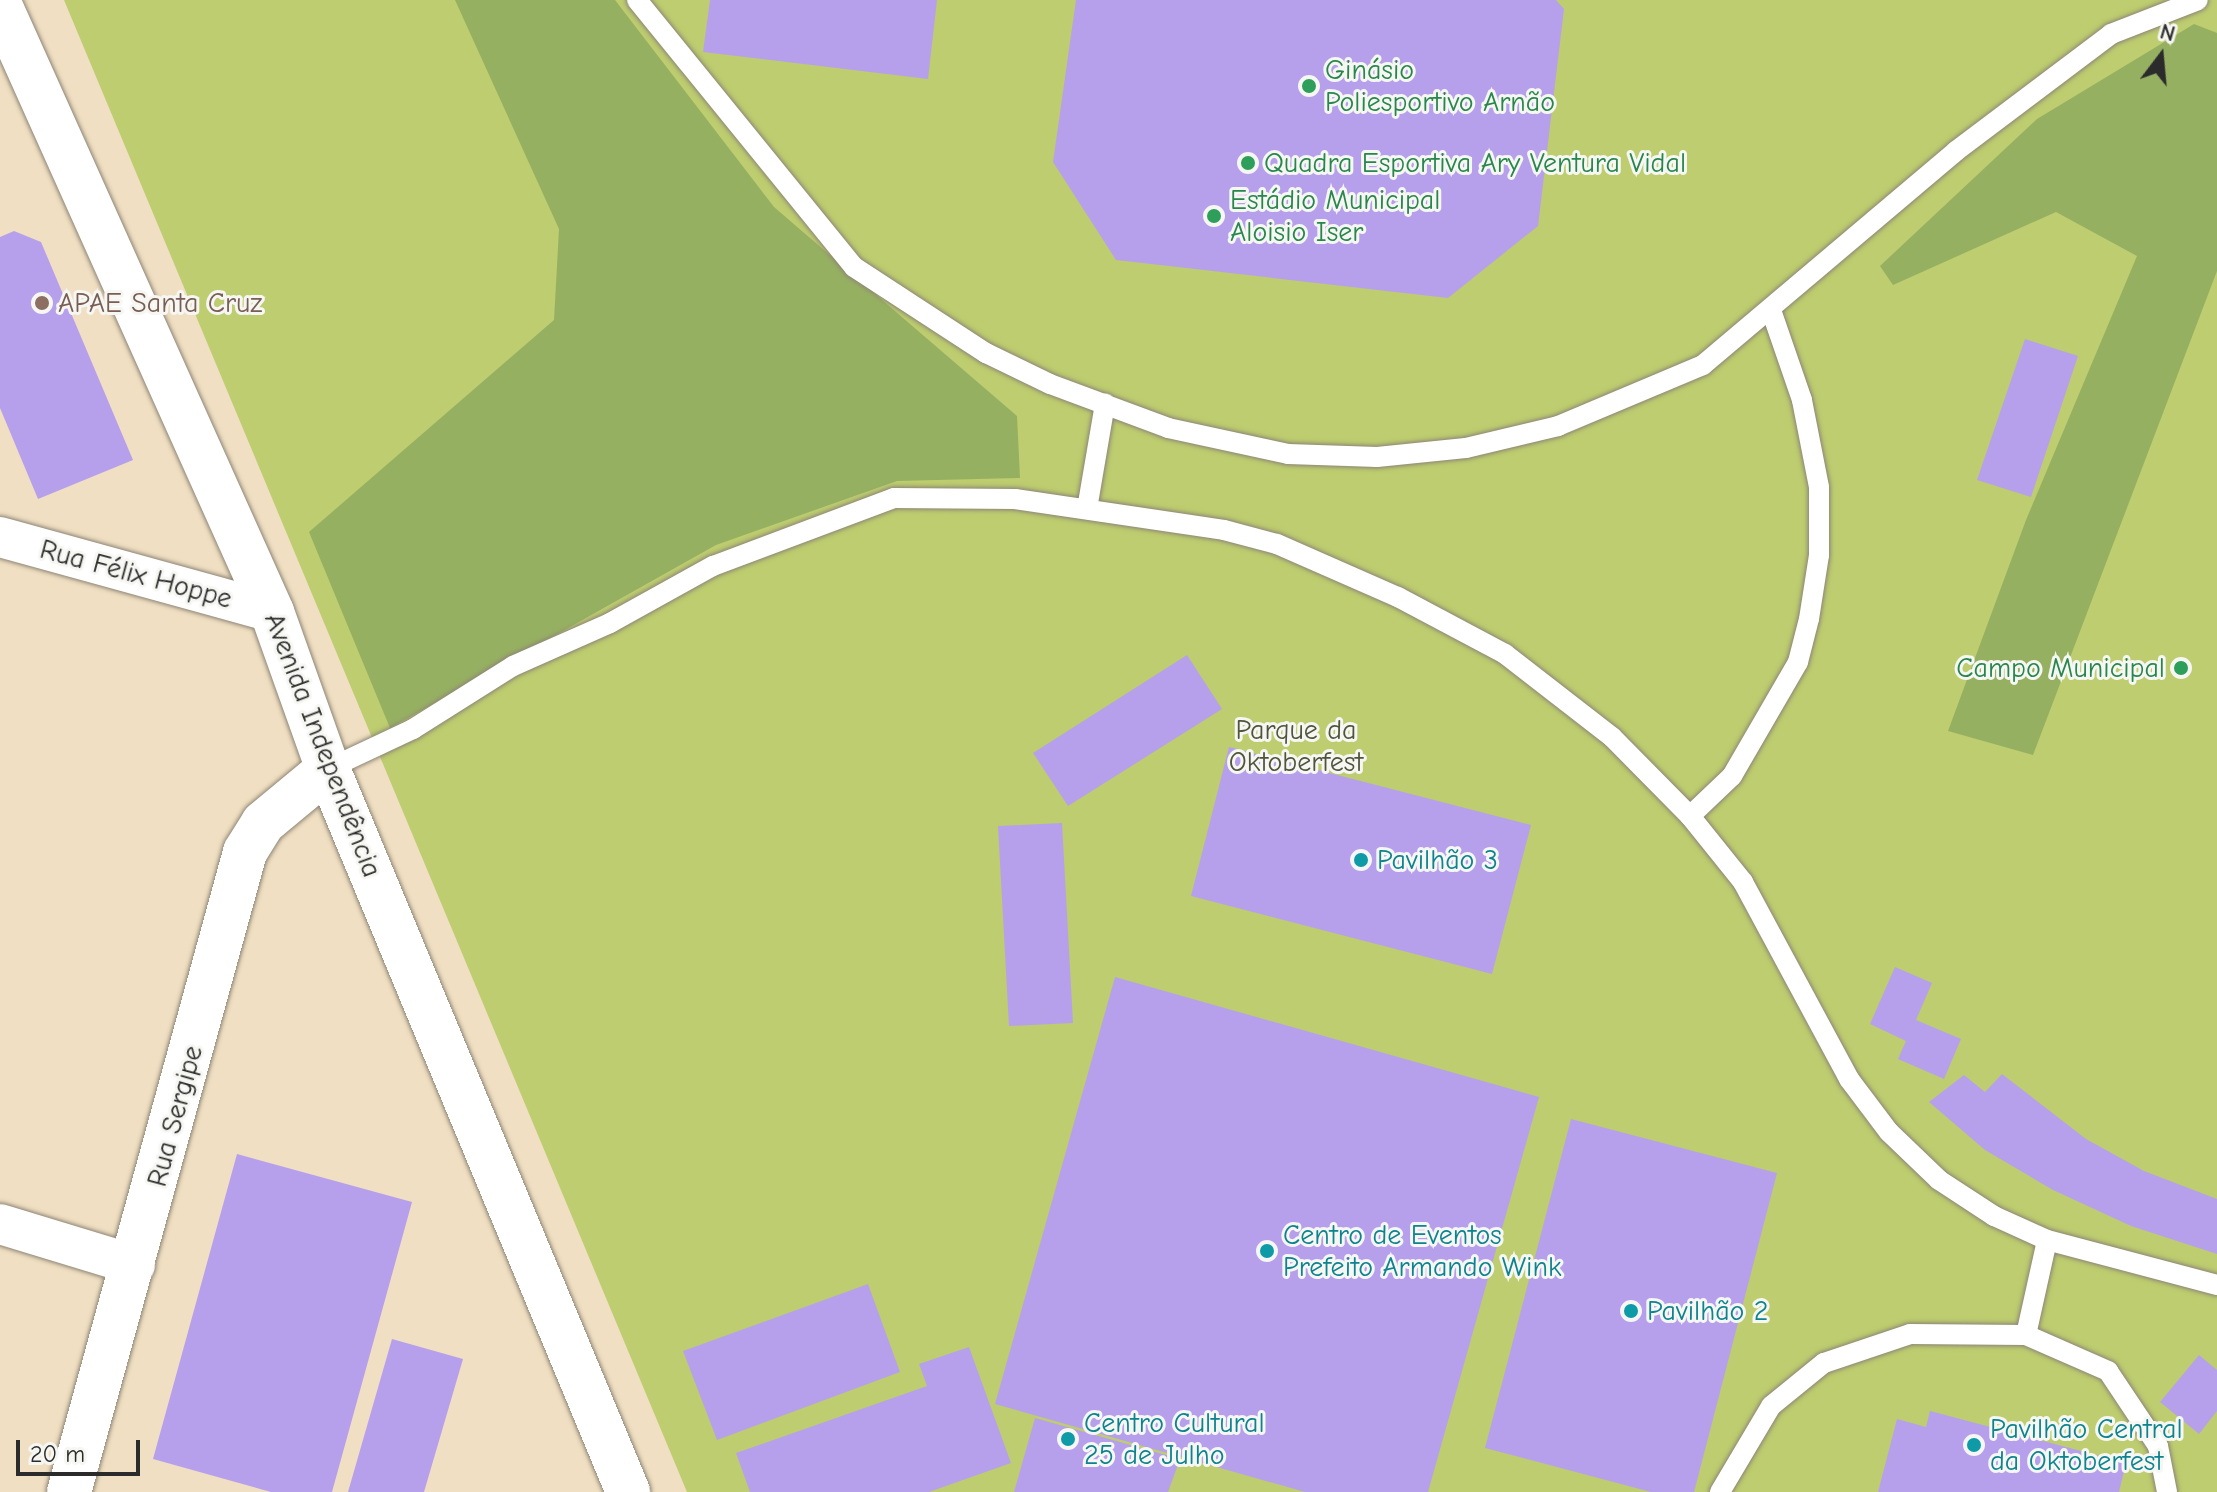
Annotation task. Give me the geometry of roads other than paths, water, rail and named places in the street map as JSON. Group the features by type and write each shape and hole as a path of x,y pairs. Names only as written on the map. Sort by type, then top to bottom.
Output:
{"main road":[{"name":"Avenida Independência","path":"0,5 272,612 328,769 628,1492"},
{"name":"Rua Sergipe","path":"69,1492 135,1265 245,852 263,823 328,769"}],"street":[{"name":"Rua Félix Hoppe","path":"0,537 272,612"},
{"path":"0,1224 135,1265"}],"lane":[{"path":"637,0 854,267 986,353 1168,428 1288,454 1377,457 1466,448 1558,426 1630,399 1703,365 1956,151 2111,34 2198,0"},
{"path":"1690,816 1732,776 1798,662 1819,555 1819,487 1802,400 1771,310"},
{"path":"1087,509 1105,404"},
{"path":"328,769 413,729 513,666 610,623 713,566 894,498 1015,499 1224,530 1277,544 1398,597 1505,654 1612,737 1690,816 1743,882 1849,1079 1889,1132 1939,1180 1994,1216 2047,1240 2217,1285"},
{"path":"2026,1335 2047,1240"},
{"path":"1720,1492 1771,1406 1824,1363 1910,1334 2026,1335 2108,1371 2158,1446 2167,1492"}],"place":[{"name":"Ginásio Poliesportivo Arnão","path":"1309,86"},
{"name":"Quadra Esportiva Ary Ventura Vidal","path":"1248,163"},
{"name":"Estádio Municipal Aloisio Iser","path":"1214,216"},
{"name":"APAE Santa Cruz","path":"42,303"},
{"name":"Campo Municipal","path":"2181,668"},
{"name":"Pavilhão 3","path":"1361,860"},
{"name":"Centro de Eventos Prefeito Armando Wink","path":"1267,1251"},
{"name":"Pavilhão 2","path":"1631,1311"},
{"name":"Centro Cultural 25 de Julho","path":"1068,1439"},
{"name":"Pavilhão Central da Oktoberfest","path":"1974,1445"}],"park label":[{"name":"Parque da Oktoberfest","path":"1296,746"}]}
